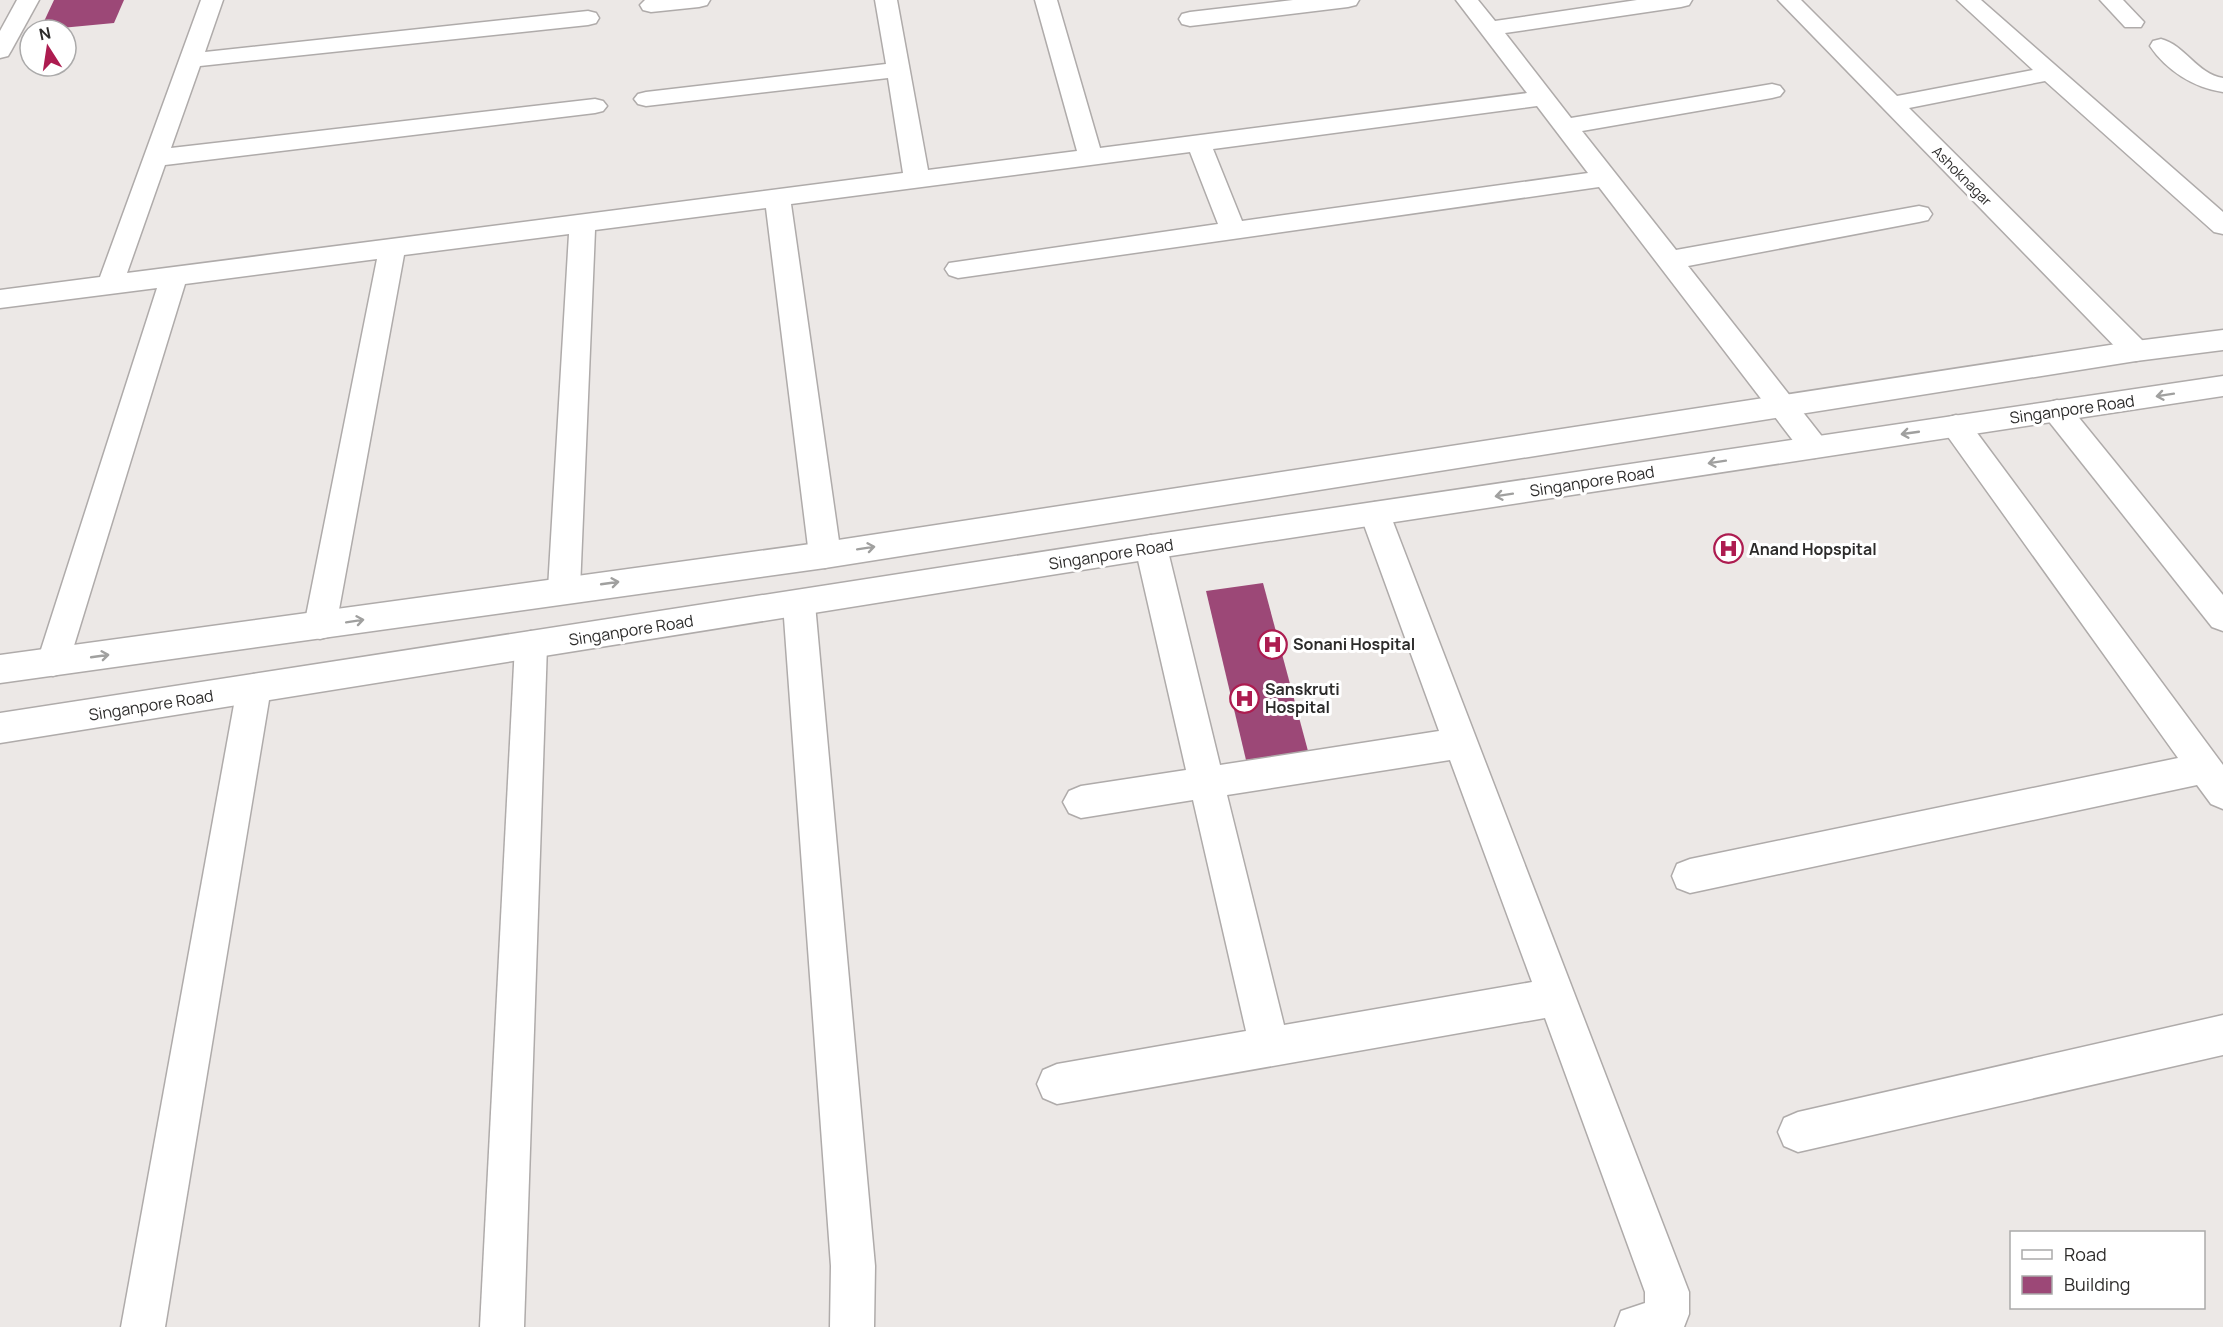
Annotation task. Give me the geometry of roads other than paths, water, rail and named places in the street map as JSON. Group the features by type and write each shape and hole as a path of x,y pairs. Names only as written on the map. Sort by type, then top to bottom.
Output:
{"street":[{"path":"0,51 28,0"},
{"path":"110,285 212,0"},
{"path":"651,5 699,0"},
{"path":"886,0 917,181"},
{"path":"1046,0 1090,159"},
{"path":"1190,19 1348,0"},
{"path":"1467,0 1814,447"},
{"path":"1490,29 1681,0"},
{"name":"Ashoknagar","path":"1788,0 2136,351"},
{"path":"1968,0 2223,226"},
{"path":"2111,0 2133,22"},
{"path":"190,60 588,18"},
{"path":"2161,46 2198,78 2208,84 2223,85"},
{"path":"646,99 898,70"},
{"path":"1892,104 2051,73"},
{"path":"1567,126 1772,91"},
{"path":"0,299 1545,98"},
{"path":"155,158 595,105"},
{"path":"1199,144 1233,230"},
{"path":"958,269 1607,178"},
{"path":"778,199 825,555"},
{"path":"1671,260 1919,214"},
{"path":"564,589 582,224"},
{"path":"320,626 392,249"},
{"path":"53,662 174,277"},
{"path":"0,669 320,626 564,589 825,555 2136,351 2223,340"},
{"name":"Singanpore Road","path":"0,728 1151,547 2223,386"},
{"path":"2057,411 2223,618"},
{"path":"1690,876 2214,780 1956,426"},
{"path":"1375,514 1666,1292 1667,1314 1653,1324 1636,1327"},
{"path":"1151,547 1269,1046"},
{"path":"799,604 853,1266 852,1327"},
{"path":"502,1327 531,645"},
{"path":"143,1327 254,688"},
{"path":"1081,802 1461,743"},
{"path":"1056,1084 1556,997"},
{"path":"1798,1132 2223,1035"}],"place":[{"name":"Anand Hopspital","path":"1728,549"},
{"name":"Sonani Hospital","path":"1272,644"},
{"name":"Sanskruti Hospital","path":"1244,698"}]}
